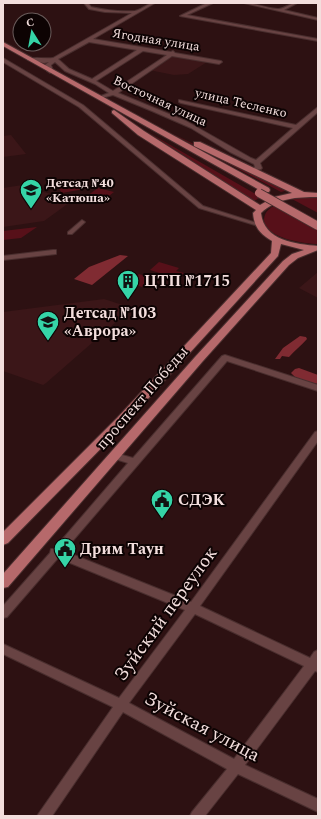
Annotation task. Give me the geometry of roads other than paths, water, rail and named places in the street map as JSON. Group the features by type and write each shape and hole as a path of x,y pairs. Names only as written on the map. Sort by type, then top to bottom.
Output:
{"main road":[{"path":"3,44 263,192 318,226"},
{"path":"3,50 263,192 318,219"},
{"path":"107,107 141,133 258,211"},
{"path":"119,109 164,128 251,171 303,194"},
{"path":"258,211 276,199 303,194 318,195"},
{"path":"258,211 258,224 266,233 277,240 302,247 317,248"},
{"name":"проспект Победы","path":"3,540 121,421 275,254 277,240"},
{"name":"проспект Победы","path":"5,576 115,456 199,359 286,263 295,256 317,248"}],"street":[{"path":"86,3 89,8 97,10 136,12"},
{"path":"50,71 48,65 55,59 153,3"},
{"path":"211,3 182,16 318,40"},
{"path":"246,3 318,19"},
{"path":"280,10 295,3"},
{"name":"Ягодная улица","path":"88,40 219,62"},
{"path":"93,81 142,49"},
{"path":"100,98 114,93 173,54"},
{"path":"30,59 41,61 55,59"},
{"name":"Восточная улица","path":"55,59 66,68 114,93 140,102 193,127 246,159 257,163"},
{"path":"3,60 81,106 201,207 258,224"},
{"name":"улица Тесленко","path":"181,101 296,127"},
{"name":"улица Тесленко","path":"251,171 259,168 257,163 318,109"},
{"path":"234,216 258,211"},
{"path":"70,233 82,222"},
{"path":"3,258 53,252"},
{"path":"3,614 55,552 225,358 318,388"},
{"name":"Зуйский переулок","path":"44,816 120,705 193,608 318,434"},
{"path":"115,456 134,462"},
{"path":"55,552 193,608 316,662 197,816"},
{"name":"Зуйская улица","path":"3,649 120,705 236,767 318,806"}],"place":[{"name":"Детсад №40 «Катюша»","path":"31,210"},
{"name":"ЦТП №1715","path":"128,300"},
{"name":"Детсад №103 «Аврора»","path":"48,342"},
{"name":"СДЭК","path":"162,520"},
{"name":"Дрим Таун","path":"65,568"}]}
